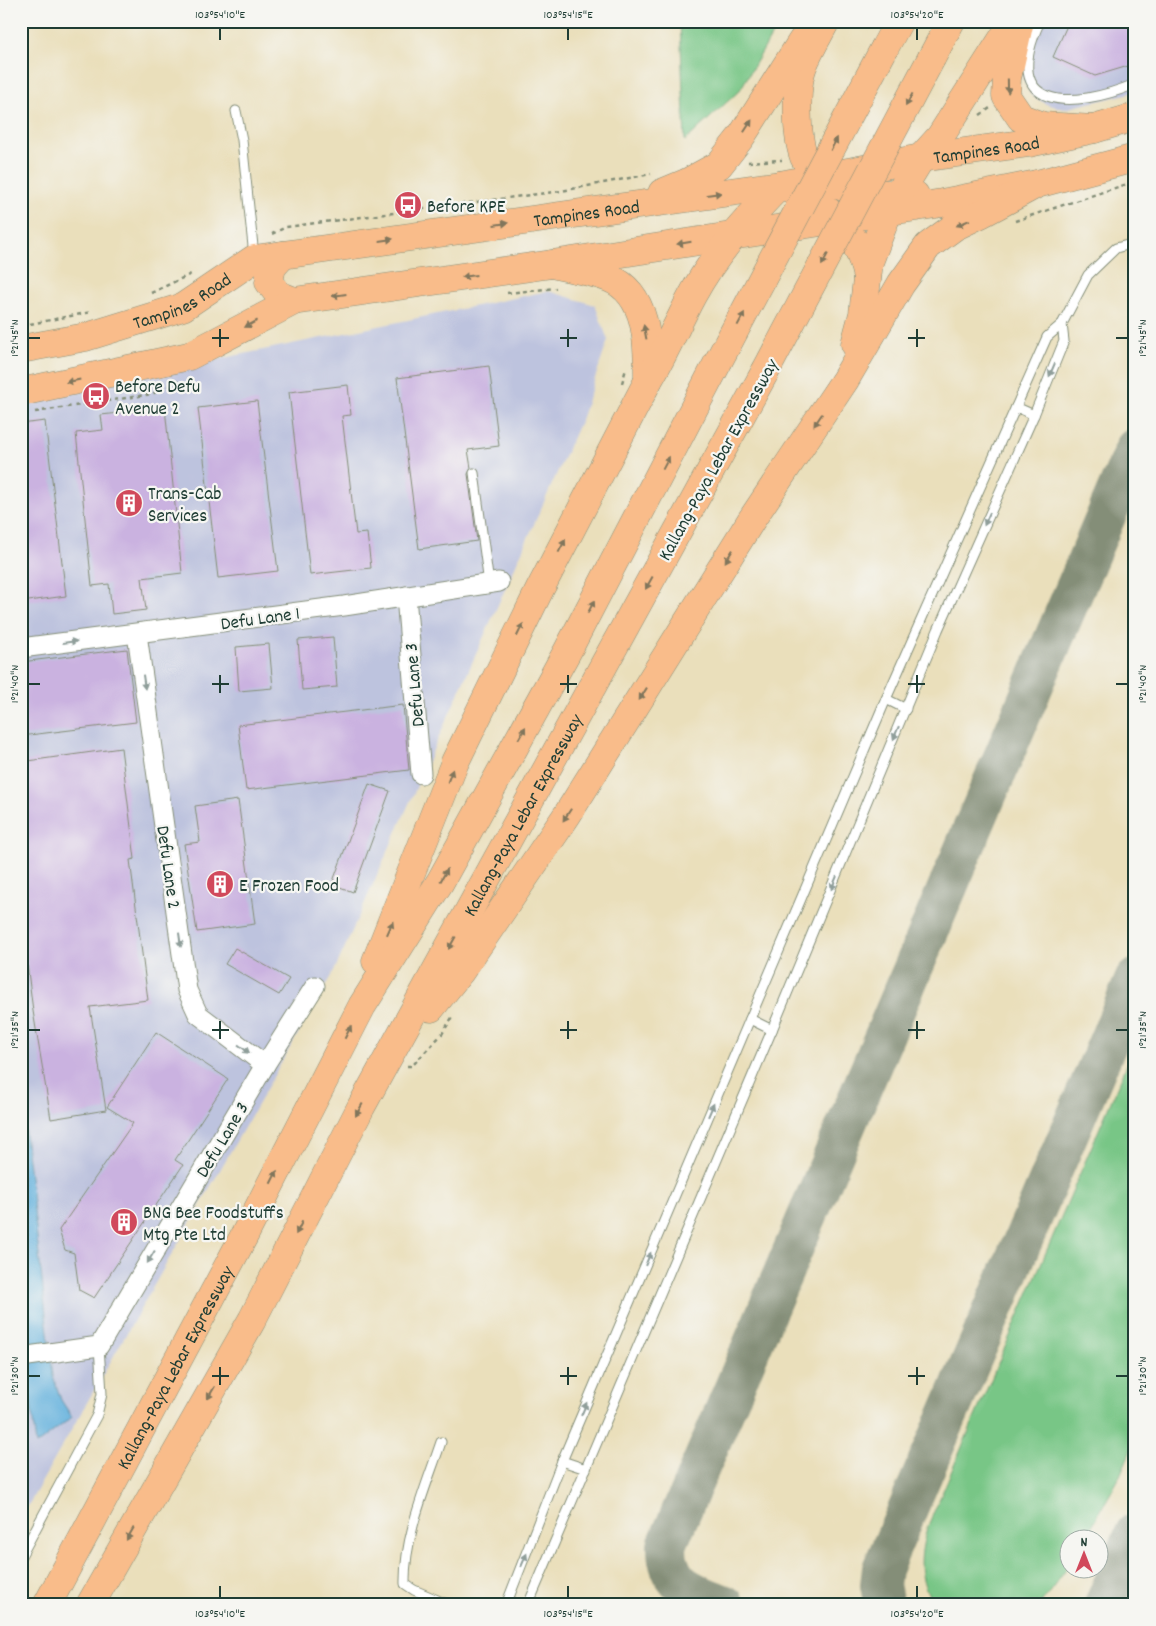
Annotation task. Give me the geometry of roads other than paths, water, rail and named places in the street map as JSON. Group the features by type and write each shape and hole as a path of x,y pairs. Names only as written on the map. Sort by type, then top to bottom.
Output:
{"main road":[{"path":"631,206 686,183 719,164 741,137 815,21"},
{"path":"826,21 803,67 797,92 797,114 804,158 821,177 839,186 867,193 893,203"},
{"name":"Kallang-Paya Lebar Expressway","path":"47,1605 244,1236 362,1006 440,882 568,650 899,21"},
{"name":"Kallang-Paya Lebar Expressway","path":"90,1605 252,1320 336,1153 760,380 951,21"},
{"path":"844,380 863,314 869,262 893,203 921,158 940,137 1014,21"},
{"path":"1020,21 1007,78 1006,96 1021,118 1043,126 1094,129"},
{"name":"Tampines Road","path":"21,349 86,337 182,307 253,252 282,255 780,185 921,158 1028,143 1094,129 1135,117"},
{"path":"556,276 732,235 836,219 893,203 959,195 970,198 1037,184 1135,158"},
{"path":"383,1068 460,972 567,815 752,519 844,380 901,284 928,246 954,227 1037,184"},
{"path":"637,375 666,353 692,295 732,235 780,185 817,204 848,229 862,254 867,277"},
{"path":"282,255 272,267 269,282 278,295 294,301"},
{"path":"21,392 188,356 294,301 556,276 608,278 630,294 642,317 648,345 637,375 540,590 455,762 378,956 362,1006"}],"street":[{"name":"Defu Lane 1","path":"21,648 137,634 494,583"},
{"name":"Defu Lane 3","path":"406,596 421,774"},
{"name":"Defu Lane 2","path":"137,634 186,990 198,1014 265,1065"},
{"name":"Defu Lane 3","path":"99,1346 265,1065 315,986"},
{"path":"21,1356 99,1346"}],"lane":[{"path":"1040,21 1028,56 1027,72 1033,87 1046,98 1067,101 1117,91 1135,84"},
{"path":"236,110 242,140 253,252"},
{"path":"506,1605 562,1461 886,698 1047,337 1062,324 1088,275 1116,248 1135,243"},
{"path":"528,1605 772,1030 938,630 1034,415 1064,341 1062,324"},
{"path":"1016,407 1034,415"},
{"path":"474,473 494,583"},
{"path":"886,698 906,709"},
{"path":"750,1019 772,1030"},
{"path":"21,1556 97,1415 102,1394 99,1346"},
{"path":"441,1442 408,1546 405,1562 405,1584 448,1605"},
{"path":"562,1461 586,1469"}],"water":[{"path":"21,1099 53,1376 61,1400 72,1417 36,1445 21,1326"}],"place":[{"name":"Before KPE","path":"408,205"},
{"name":"Before Defu Avenue 2","path":"96,396"},
{"name":"Trans-Cab Services","path":"129,503"},
{"name":"E Frozen Food","path":"220,884"},
{"name":"BNG Bee Foodstuffs Mtg Pte Ltd","path":"124,1222"}]}
